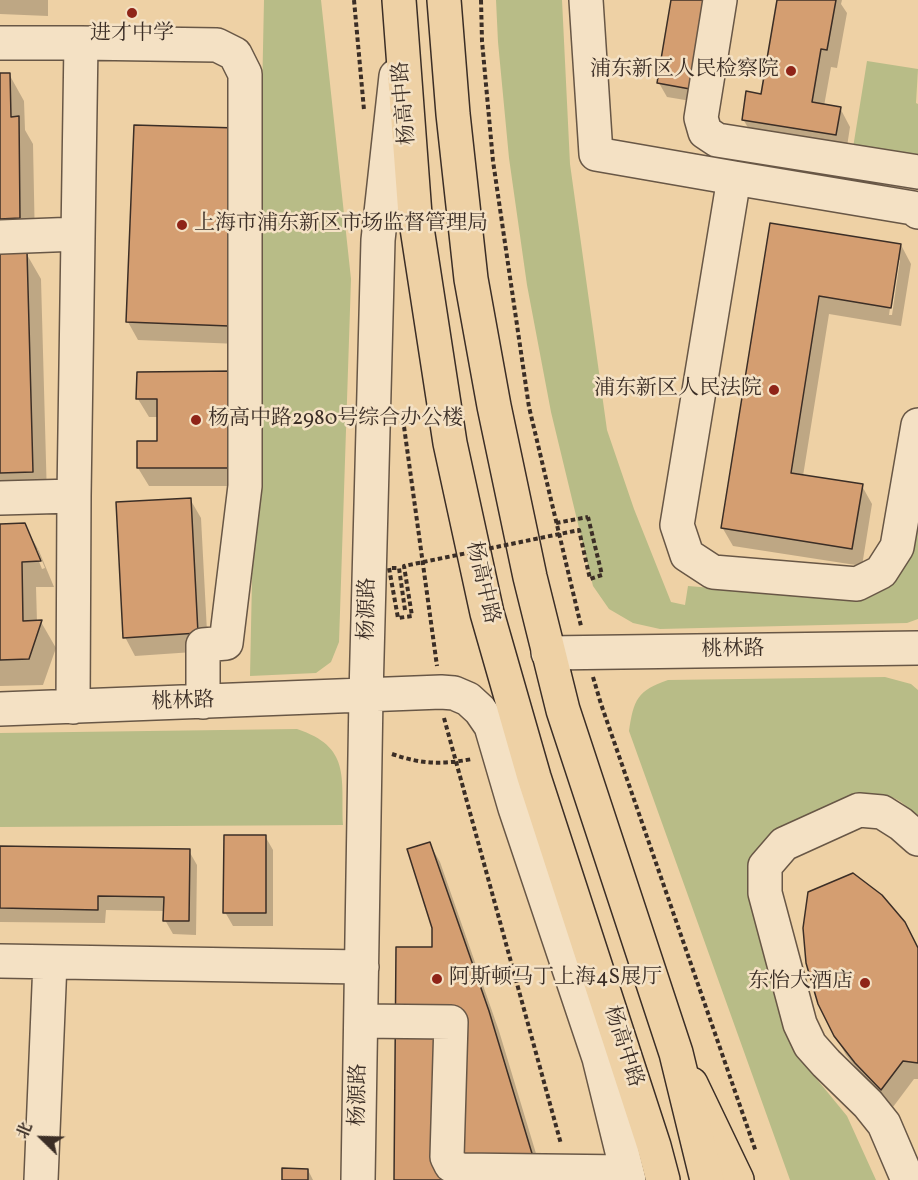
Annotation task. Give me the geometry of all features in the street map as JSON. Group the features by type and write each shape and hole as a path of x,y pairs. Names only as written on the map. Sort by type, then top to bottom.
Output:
{"main road":[{"name":"杨高中路","path":"399,0 400,39 415,215 450,443 487,613 534,777 663,1180"},
{"path":"444,0 453,114 471,279 494,406 548,653 563,710 676,1053 707,1180"},
{"path":"676,1053 747,1169"},
{"name":"杨高中路","path":"637,1177 654,1146"}],"street":[{"path":"586,0 596,154 913,208 918,212"},
{"path":"720,0 701,118 705,132 717,140 918,172"},
{"name":"杨源路","path":"358,1180 366,695 378,240 400,39"},
{"path":"0,43 217,45 235,54 245,74 245,486 226,643 203,645 203,702"},
{"path":"73,707 81,43"},
{"path":"734,178 677,525 687,555 713,572 857,584 881,572 897,547 918,425"},
{"path":"0,237 78,234"},
{"path":"0,498 74,496"},
{"name":"桃林路","path":"548,653 918,648"},
{"name":"桃林路","path":"0,709 441,692 454,693 468,699 480,710 491,726 637,1177"},
{"path":"908,1180 884,1124 868,1104 810,1045 800,1024 765,893 765,866 784,844 859,810 882,812 901,824 918,839"},
{"path":"0,961 362,967"},
{"path":"41,1180 50,962"},
{"path":"361,1021 451,1022 447,1156 451,1165 460,1170 569,1172 637,1177"}],"path":[{"path":"354,0 364,114"},
{"path":"482,0 482,41 493,161 529,407 601,704 747,1169"},
{"path":"401,402 444,718 569,1172"},
{"path":"405,610 399,568 389,568 398,618 412,616 404,566 579,531 590,579 602,575 588,517 556,523"},
{"path":"366,744 411,761 429,764 456,762 499,754"}],"green space":[{"path":"264,0 321,0 351,279 339,642 331,662 316,673 250,676"},
{"path":"496,0 562,0 570,164 607,430 634,509 671,602 685,605 688,586 858,600 918,507 918,619 907,623 660,629 633,623 609,609 593,586 551,412 527,285 509,158"},
{"path":"867,61 918,69 916,103 918,104 918,164 852,154"},
{"path":"885,677 911,684 918,690 918,819 901,802 887,796 871,795 839,802 779,831 784,1021 806,1066 847,1116 876,1180 790,1180 629,731 631,720 635,704 643,693 668,680"},
{"path":"297,729 314,736 327,745 335,755 342,778 343,825 0,827 0,733"}],"building":[{"path":"671,0 704,0 690,89 657,83"},
{"name":"浦东新区人民检察院","path":"777,0 836,0 827,50 821,49 812,102 841,107 836,135 742,120 746,91 761,94"},
{"path":"0,73 10,73 11,117 19,116 20,218 0,219"},
{"name":"上海市浦东新区市场监督管理局","path":"134,125 237,128 229,326 126,322"},
{"name":"浦东新区人民法院","path":"770,223 901,244 891,308 819,296 791,473 863,484 852,549 721,528"},
{"path":"27,251 33,472 0,473 0,252"},
{"name":"杨高中路2980号综合办公楼","path":"235,371 235,468 137,468 137,441 157,441 157,399 136,399 137,372"},
{"path":"191,498 198,633 123,638 116,502"},
{"path":"25,523 41,561 22,562 23,621 42,620 29,659 0,660 0,524"},
{"path":"224,835 266,835 266,913 223,913"},
{"name":"阿斯顿马丁上海4S展厅","path":"430,842 489,1011 540,1180 394,1180 396,947 432,947 432,928 407,849"},
{"path":"0,846 190,849 189,921 163,921 164,897 98,896 98,910 0,908"},
{"name":"东怡大酒店","path":"853,873 882,895 905,922 918,948 918,1063 903,1061 881,1090 855,1063 834,1036 818,1004 806,963 803,928 808,892"},
{"path":"282,1168 308,1169 308,1180 282,1180"}],"place":[{"name":"进才中学","path":"132,13"},
{"name":"浦东新区人民检察院","path":"791,71"},
{"name":"上海市浦东新区市场监督管理局","path":"182,225"},
{"name":"浦东新区人民法院","path":"774,390"},
{"name":"杨高中路2980号综合办公楼","path":"196,420"},
{"name":"阿斯顿马丁上海4S展厅","path":"437,979"},
{"name":"东怡大酒店","path":"865,983"}]}
